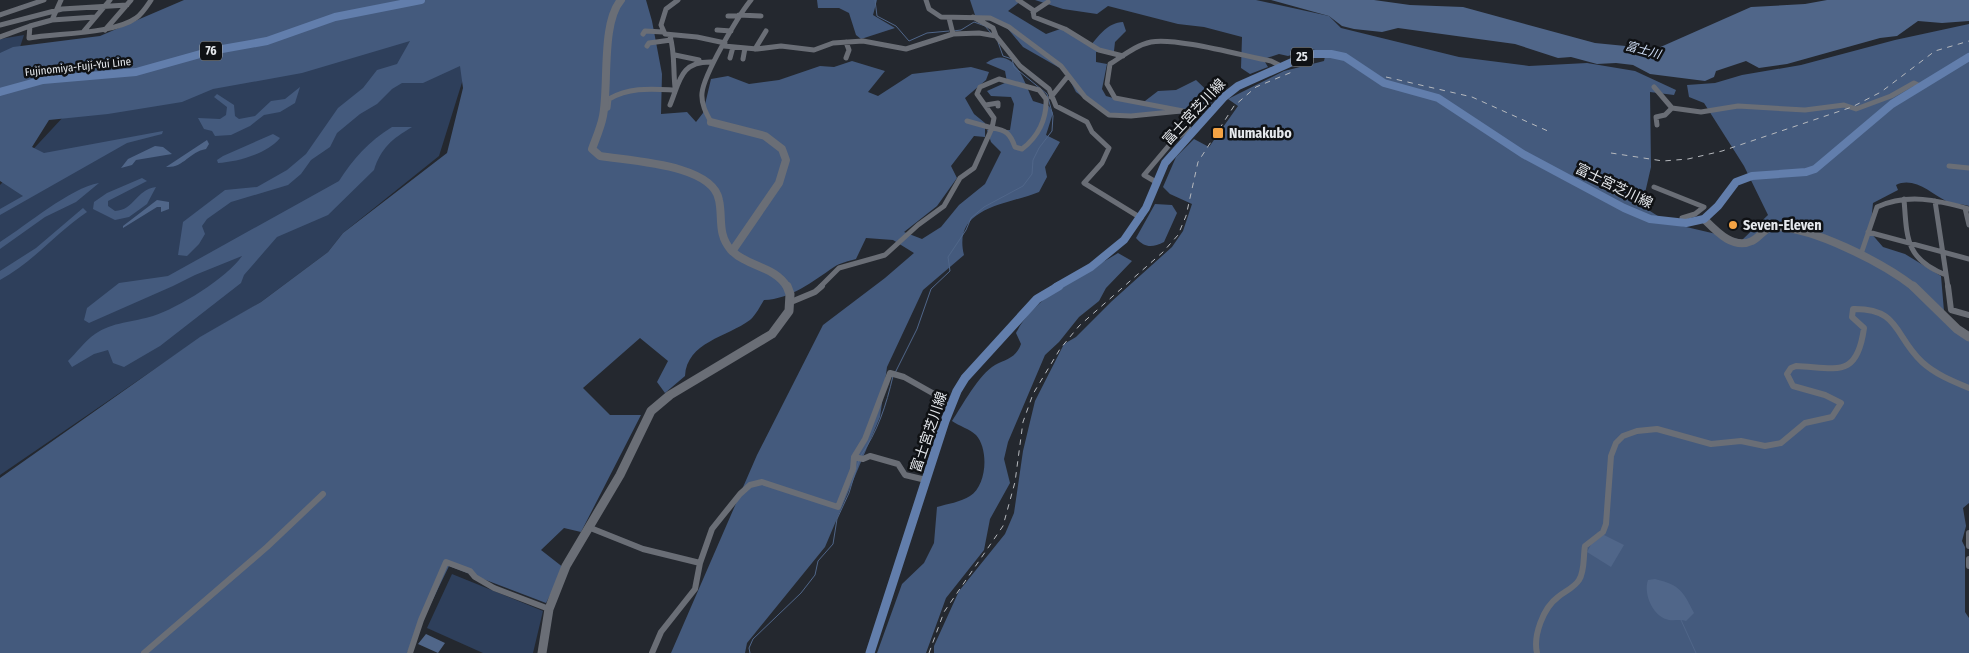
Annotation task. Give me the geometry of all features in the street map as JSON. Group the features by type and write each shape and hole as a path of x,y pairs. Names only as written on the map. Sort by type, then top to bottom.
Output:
{"main road":[{"name":"Fujinomiya-Fuji-Yui Line","path":"0,92 44,80 136,72 198,54 267,41 335,17 421,0"},
{"name":"富士宮芝川線","path":"870,653 952,404 965,378 1022,314 1046,293 1103,258 1124,240 1141,218 1165,163 1224,97 1238,86 1310,54 1331,54 1345,57 1384,83 1427,94 1448,103 1523,154 1624,208 1650,219 1686,223 1704,219"},
{"path":"1704,219 1718,206 1736,182 1752,176 1806,172 1825,163 1892,104 1969,57"}],"street":[{"path":"0,14 44,0"},
{"path":"52,20 61,0"},
{"path":"84,31 110,0"},
{"path":"105,30 131,0"},
{"path":"30,26 28,38 105,30 137,18 152,0"},
{"path":"542,653 549,609 566,566 620,475 651,411 670,395 778,331 790,311 791,302 788,290 781,279 742,259 725,241 719,228 720,196 715,188 703,179 650,163 607,157 595,153 592,144 604,110 605,69 614,8 621,0"},
{"path":"675,89 673,66 675,55 670,38 663,32 661,25 666,9 678,0"},
{"path":"733,250 779,183 786,160 779,145 769,138 710,122 704,107 702,93 712,62 732,31 738,16 751,0"},
{"path":"926,0 934,14 949,18 990,18 1009,27 1061,66 1086,97 1109,115 1131,116 1183,110"},
{"path":"1018,0 1031,8 1034,17 1065,29 1098,50 1123,56"},
{"path":"1033,12 1048,2"},
{"path":"0,25 31,14 58,8 127,5"},
{"path":"728,16 761,16"},
{"path":"0,37 52,20 95,17"},
{"path":"967,121 1008,132 1015,146 1022,149 1034,138 1041,127 1049,98 1049,89 1020,66 994,36 993,28 973,17"},
{"path":"949,18 952,32"},
{"path":"717,30 732,31"},
{"path":"643,34 645,32 663,32"},
{"path":"755,49 766,32"},
{"path":"647,46 649,43 670,38 697,37 733,47 755,49 781,46 814,50 833,43 863,41 906,49 952,32 962,35"},
{"path":"948,40 962,35 979,33 994,36"},
{"path":"846,42 849,50 846,58"},
{"path":"1156,182 1144,175 1154,167 1171,143 1188,129 1191,118 1183,110 1115,98 1110,92 1107,74 1110,64 1152,42 1171,42 1271,62 1281,66"},
{"path":"1191,53 1197,46"},
{"path":"730,58 733,47"},
{"path":"743,59 745,48"},
{"path":"675,55 712,62"},
{"path":"670,105 675,89 687,67 699,60"},
{"path":"1049,98 1068,76"},
{"path":"791,302 815,292 828,282 833,272 838,268 885,256 918,225 944,206 960,178 974,168 978,155 992,128 994,118 980,98 978,91 980,88 999,79 1014,81 1039,90 1056,106 1087,122 1092,132 1109,148 1102,163 1084,183 1108,197 1119,207 1141,218"},
{"path":"1654,88 1672,108 1701,112 1738,106 1805,110 1824,109 1844,104 1856,109 1891,96 1914,83 1920,86"},
{"path":"604,110 608,108 609,99 621,92 675,89"},
{"path":"986,105 998,103 998,106"},
{"path":"1657,125 1656,117 1665,115 1672,108"},
{"path":"994,118 1003,117"},
{"path":"1949,166 1969,168"},
{"path":"1654,187 1704,207 1696,214 1682,218 1686,223"},
{"path":"1861,254 1877,207 1904,199 1904,197 1935,200 1967,208 1969,225"},
{"path":"1904,199 1910,251 1928,270 1946,275"},
{"path":"1935,200 1951,310 1969,315"},
{"path":"1704,219 1722,237 1731,241 1746,243 1770,228 1786,228 1861,254 1881,264 1907,282 1945,315 1960,332 1969,338"},
{"path":"1868,232 1969,259"},
{"path":"1537,653 1534,647 1534,639 1549,607 1555,599 1571,589 1580,579 1585,546 1603,532 1606,524 1611,456 1616,444 1623,436 1637,431 1657,429 1711,444 1741,441 1765,446 1782,443 1805,423 1832,417 1841,403 1825,395 1793,386 1787,374 1791,368 1796,366 1838,369 1855,362 1860,355 1864,328 1852,317 1853,309 1871,308 1880,311 1896,325 1916,357 1940,373 1969,388"},
{"path":"652,653 661,632 694,589 700,563 712,529 750,485 762,482 838,507 852,468 894,374 952,404"},
{"path":"857,458 870,456 893,462 898,464 905,475 926,480"},
{"path":"144,653 267,547 323,494"},
{"path":"588,527 614,540 683,561 700,563"},
{"path":"1969,533 1969,546"},
{"path":"1969,559 1969,566"},
{"path":"410,653 421,620 446,562 470,571 473,576 498,589 549,609"}],"shaded area":[{"path":"184,0 646,0 662,74 661,114 687,112 696,122 703,113 711,79 728,76 749,84 779,80 820,66 834,67 852,61 885,71 868,92 878,96 912,74 971,67 989,72 986,80 965,98 974,114 985,123 985,137 974,136 951,166 957,178 937,206 904,232 922,239 941,227 959,205 985,184 1001,152 991,142 987,130 1010,130 1014,104 1011,97 991,96 987,91 1007,82 1005,71 986,63 996,58 1004,58 1011,61 1017,67 1033,101 1049,106 1053,113 1046,135 1060,142 1045,167 1047,177 1039,192 985,210 974,217 966,227 962,239 964,255 923,290 887,367 880,417 825,547 747,643 745,653 671,653 757,455 823,325 885,278 914,253 893,240 866,238 856,259 836,266 792,293 783,297 764,300 750,320 700,348 687,365 685,376 665,393 657,382 668,361 640,338 583,388 610,415 641,415 581,532 564,528 541,550 564,568 546,603 449,566 407,653 0,653 0,478 200,337 261,302 328,252 343,233 447,153 463,88 460,66 423,83 402,83 392,89 377,104 360,114 337,133 330,147 311,160 301,174 288,185 231,202 207,219 202,226 205,234 199,244 187,256 178,255 183,222 225,190 257,187 287,170 306,154 338,108 363,88 377,70 397,64 410,41 302,73 213,89 182,102 108,114 49,120 32,147 44,153 163,131 162,134 127,143 0,215 0,209 23,196 0,181 0,53 13,47 100,36"},
{"path":"817,0 877,0 873,15 895,28 861,39 856,35 849,13 839,8 818,8"},
{"path":"970,0 1022,0 1008,11 1046,34 1063,28 1091,45 1101,33 1113,24 1123,22 1126,31 1115,42 1114,51 1096,52 1096,62 1107,64 1102,89 1106,96 1131,103 1145,101 1158,91 1176,90 1196,80 1215,98 1205,112 1109,117 1076,92 1065,71 1023,47 1003,23 976,18"},
{"path":"1035,0 1256,0 1329,16 1341,28 1459,57 1529,66 1587,63 1635,71 1676,90 1674,95 1650,92 1651,167 1642,206 1669,223 1742,240 1768,215 1744,166 1704,103 1689,97 1687,85 1715,83 1742,75 1801,65 1895,40 1969,24 1969,206 1946,201 1916,184 1903,183 1896,185 1898,190 1873,203 1870,232 1883,247 1905,254 1941,276 1945,323 1969,339 1969,503 1963,508 1966,526 1962,541 1965,547 1965,612 1969,618 1969,653 934,653 934,646 959,591 1005,534 1014,513 1023,451 1035,401 1064,344 1076,337 1112,301 1172,247 1183,231 1192,204 1170,194 1163,187 1176,157 1194,139 1209,147 1238,106 1228,99 1284,71 1324,61 1326,52 1310,49 1288,56 1279,54 1267,58 1265,62 1268,67 1250,74 1241,68 1242,37 1204,27 1178,24 1108,6 1097,14 1063,9"},
{"path":"24,35 20,47 0,54 0,39"},
{"path":"413,38 469,60 439,156 343,233 328,252 261,302 200,338 0,475 0,185 65,115"},
{"path":"300,87 295,103 280,112 264,115 250,126 231,135 215,136 212,131 204,129 198,118 220,119 226,115 227,107 214,97 217,94 234,105 235,116 239,119 255,116 271,101 285,99"},
{"path":"392,127 412,127 388,145 380,156 374,170 328,215 277,237 244,275 241,283 160,346 124,367 113,363 108,350 94,354 72,367 68,361 95,334 109,327 153,316 175,306 214,283 235,265 242,256 89,323 84,320 87,308 119,283 168,276 339,181 362,151"},
{"path":"273,134 280,138 268,149 243,159 218,163 217,160 223,156"},
{"path":"142,178 147,181 108,201 108,206 115,211 122,210 144,192 156,187 147,204 129,217 115,220 93,209 94,202 107,193"},
{"path":"99,183 76,202 45,217 0,249 0,242 62,199 88,186"},
{"path":"1155,204 1172,205 1177,213 1164,242 1149,246 1142,244 1136,238"},
{"path":"83,208 87,212 23,265 0,280 0,271 36,248"},
{"path":"1118,253 1132,261 1106,288 1099,301 1079,317 1059,342 1045,355 1008,442 1004,459 1010,483 990,519 984,550 946,598 926,653 877,653 902,584 924,563 934,543 937,507 970,496 976,491 983,476 984,458 980,441 974,433 952,421 983,375 1019,349 1021,344 1016,333 1035,308 1061,287"},
{"path":"452,574 543,611 533,653 483,653 427,628"}],"water":[{"name":"富士川","path":"1271,0 1374,0 1410,5 1463,7 1595,43 1656,49 1751,7 1805,4 1827,0 1969,0 1969,21 1942,23 1918,21 1897,36 1880,38 1787,64 1759,68 1746,61 1716,71 1714,77 1705,81 1650,74 1633,65 1616,63 1597,64 1571,57 1558,58 1515,44 1398,28 1382,32 1354,29 1342,26 1329,16"},
{"path":"207,140 209,144 206,149 195,153 182,163 166,167"},
{"path":"155,146 163,147 172,154 136,160 132,165 121,168 128,159"},
{"path":"157,200 169,202 169,209 161,212 161,207 157,207 123,228 123,226"},
{"path":"1598,532 1624,545 1611,567 1587,552"},
{"path":"1655,579 1680,590 1687,599 1694,613 1686,621 1663,618 1654,610 1648,598 1647,586 1648,580"},
{"path":"426,634 445,643 438,653 418,644"}],"waterway":[{"path":"875,0 877,16 896,26 909,41 927,33 949,31"},
{"path":"953,31 961,30 974,22 985,26 991,33"},
{"path":"895,373 917,329 931,289 950,271 948,257 966,230 971,218 984,207 1023,186 1032,174 1033,160 1039,148 1052,131 1053,116 1047,94 1014,67 1012,59 1003,56 998,42"},
{"path":"860,457 872,438 881,418 893,376"},
{"path":"750,653 749,648 753,639 801,593 815,575 818,561 833,544 837,519 849,493 859,460"},
{"path":"1681,620 1696,653"}],"railway":[{"path":"1611,153 1663,161 1688,159 1722,151 1852,107 1881,92 1935,51 1969,41"},
{"path":"929,653 944,612 1003,526 1015,482 1023,422 1033,394 1060,349 1079,326 1163,252 1178,235 1186,216 1198,162 1234,106 1256,87 1292,72"},
{"path":"1386,77 1472,97 1550,132"}],"place":[{"name":"Numakubo","path":"1218,133"},
{"name":"Seven-Eleven","path":"1733,225"}]}
